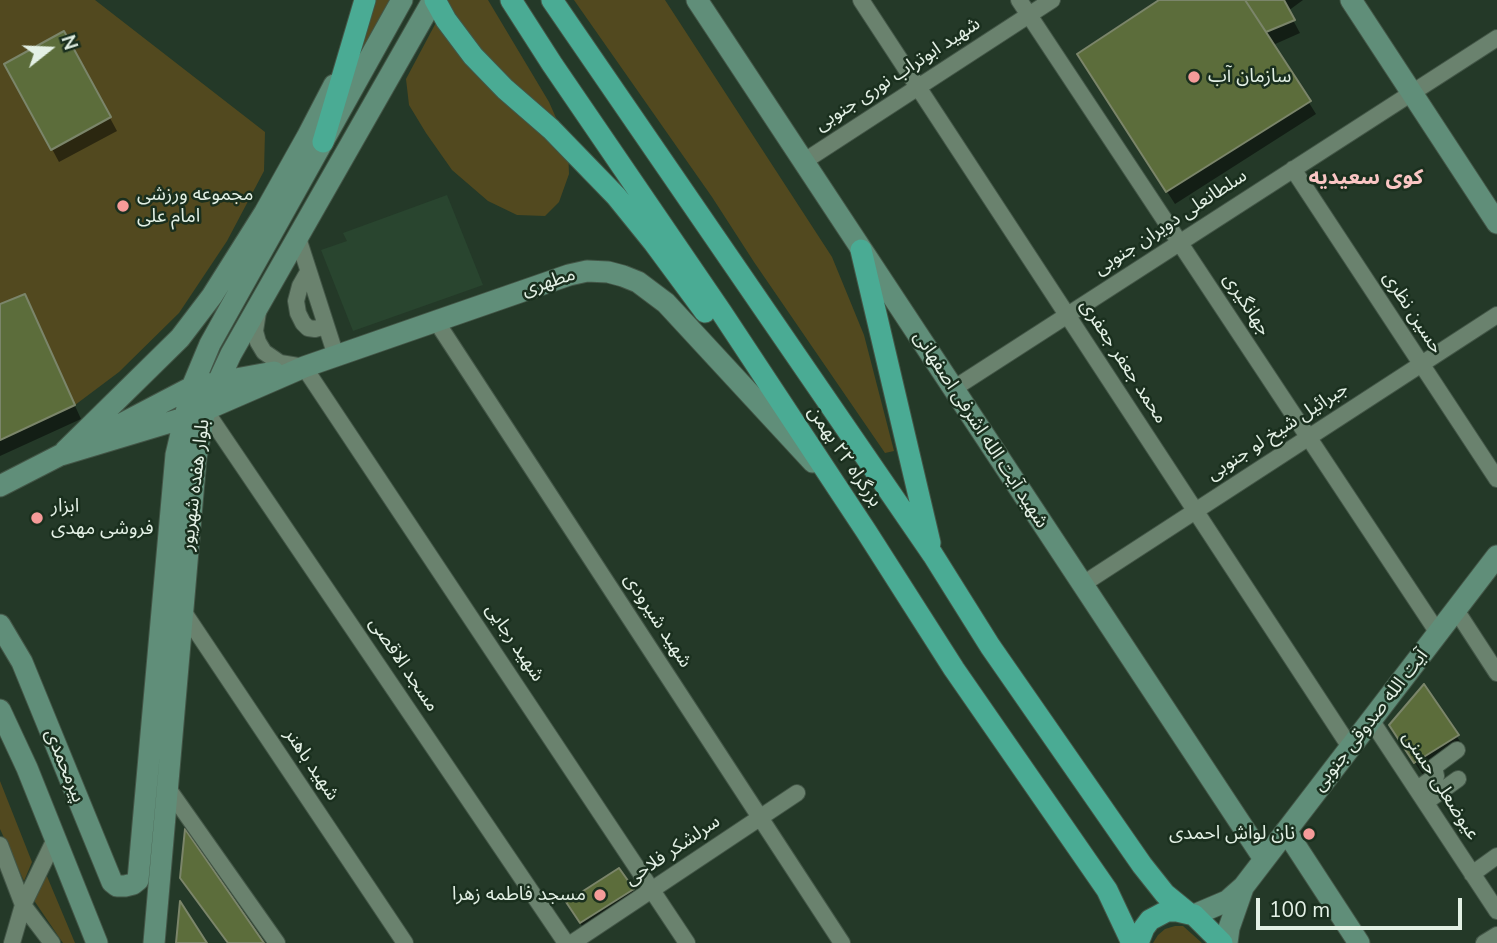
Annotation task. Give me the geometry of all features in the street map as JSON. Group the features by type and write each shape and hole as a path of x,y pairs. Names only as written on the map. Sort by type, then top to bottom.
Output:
{"highway":[{"path":"323,142 365,0"},
{"path":"434,0 473,56 505,89 551,129 616,196 654,243 883,558"},
{"name":"بزرگراه ۲۲ بهمن","path":"511,0 722,313 954,669 1107,890 1132,943"},
{"name":"بزرگراه ۲۲ بهمن","path":"552,0 933,555 990,646 1142,866 1165,894 1224,943"},
{"path":"862,250 933,555"},
{"path":"1138,943 1144,928 1158,915 1167,911 1190,914"}],"main road":[{"name":"بلوار هفده شهریور","path":"138,880 176,455 192,387 210,344 402,0"},
{"name":"بلوار هفده شهریور","path":"154,943 196,458 205,410 261,302 434,0"},
{"name":"شهید آیت الله اشرفی اصفهانی","path":"697,0 1264,859"},
{"path":"1351,0 1497,223"},
{"path":"61,455 180,338 212,296 271,202 347,59"},
{"name":"مطهری","path":"304,367 569,275 587,271 608,272 638,282 666,303 813,462"},
{"path":"61,455 184,418 304,367"},
{"path":"0,486 192,387 304,367"},
{"name":"آیت الله صدوقی جنوبی","path":"1244,886 1497,556"},
{"name":"پیرمحمدی","path":"0,625 22,662 112,882 117,886 125,886 138,880"},
{"name":"پیرمحمدی","path":"0,710 27,768 97,943"},
{"path":"1286,831 1359,943"},
{"path":"1190,914 1216,907 1244,886"},
{"path":"1224,943 1244,886"}],"street":[{"name":"محمد جعفر جعفری","path":"861,0 1350,747"},
{"name":"جهانگیری","path":"1019,0 1438,633"},
{"name":"شهید ابوتراب نوری جنوبی","path":"803,162 1052,0"},
{"name":"سلطانعلی دویران جنوبی","path":"953,388 1497,38"},
{"name":"حسین نظری","path":"1293,169 1497,479"},
{"path":"298,238 336,356"},
{"path":"308,272 296,301 298,313 308,328 326,326"},
{"path":"261,302 255,331 264,352 280,363 304,367"},
{"name":"جبرائیل شیخ لو جنوبی","path":"1083,584 1497,315"},
{"name":"شهید شیرودی","path":"436,321 842,943"},
{"name":"شهید رجایی","path":"304,367 687,943"},
{"name":"مسجد الاقصی","path":"205,410 569,943"},
{"path":"1456,610 1497,673"},
{"name":"شهید باهنر","path":"183,611 405,943"},
{"name":"عیوضعلی حسنی","path":"1371,720 1496,909"},
{"path":"1421,796 1436,776 1434,767 1457,750"},
{"path":"1421,796 1458,779"},
{"path":"167,787 277,943"},
{"name":"سرلشکر فلاحی","path":"569,943 797,793"},
{"path":"12,943 23,905 55,839"},
{"path":"0,845 23,905 52,943"},
{"path":"1472,874 1497,856"},
{"path":"1484,943 1497,935"}],"shaded area":[{"name":"مجموعه ورزشی امام علی","path":"0,0 95,0 265,132 264,171 227,241 179,313 119,372 75,405 25,294 0,304"},
{"path":"376,0 392,0 363,57 358,52"},
{"path":"448,0 488,0 549,102 568,145 569,174 559,202 545,216 517,215 488,201 452,170 409,105 406,79"},
{"path":"574,0 665,0 832,257 864,335 894,451 885,453 712,197"},
{"path":"447,195 483,285 353,331 321,250 347,241 343,233"},
{"path":"0,781 32,862 24,881 0,829"},
{"path":"46,874 75,943 63,943 33,899"},
{"path":"1183,926 1202,943 1153,943 1165,929"}],"building":[{"name":"سازمان آب","path":"1159,0 1245,0 1311,101 1166,192 1077,54"},
{"path":"1245,0 1284,0 1295,20 1266,32"},
{"path":"64,31 111,117 51,150 4,64"},
{"path":"25,294 75,405 0,440 0,304"},
{"path":"1424,684 1459,735 1414,763 1389,725"},
{"path":"185,829 264,943 228,943 180,878"},
{"name":"مسجد فاطمه زهرا","path":"619,868 634,889 580,923 566,902"},
{"path":"180,901 207,943 176,943"}],"place":[{"name":"سازمان آب","path":"1194,77"},
{"name":"مجموعه ورزشی امام علی","path":"123,206"},
{"name":"ابزار فروشی مهدی","path":"37,518"},
{"name":"نان لواش احمدی","path":"1309,834"},
{"name":"مسجد فاطمه زهرا","path":"600,895"}],"district":[{"name":"کوی سعیدیه","path":"1366,179"}]}
